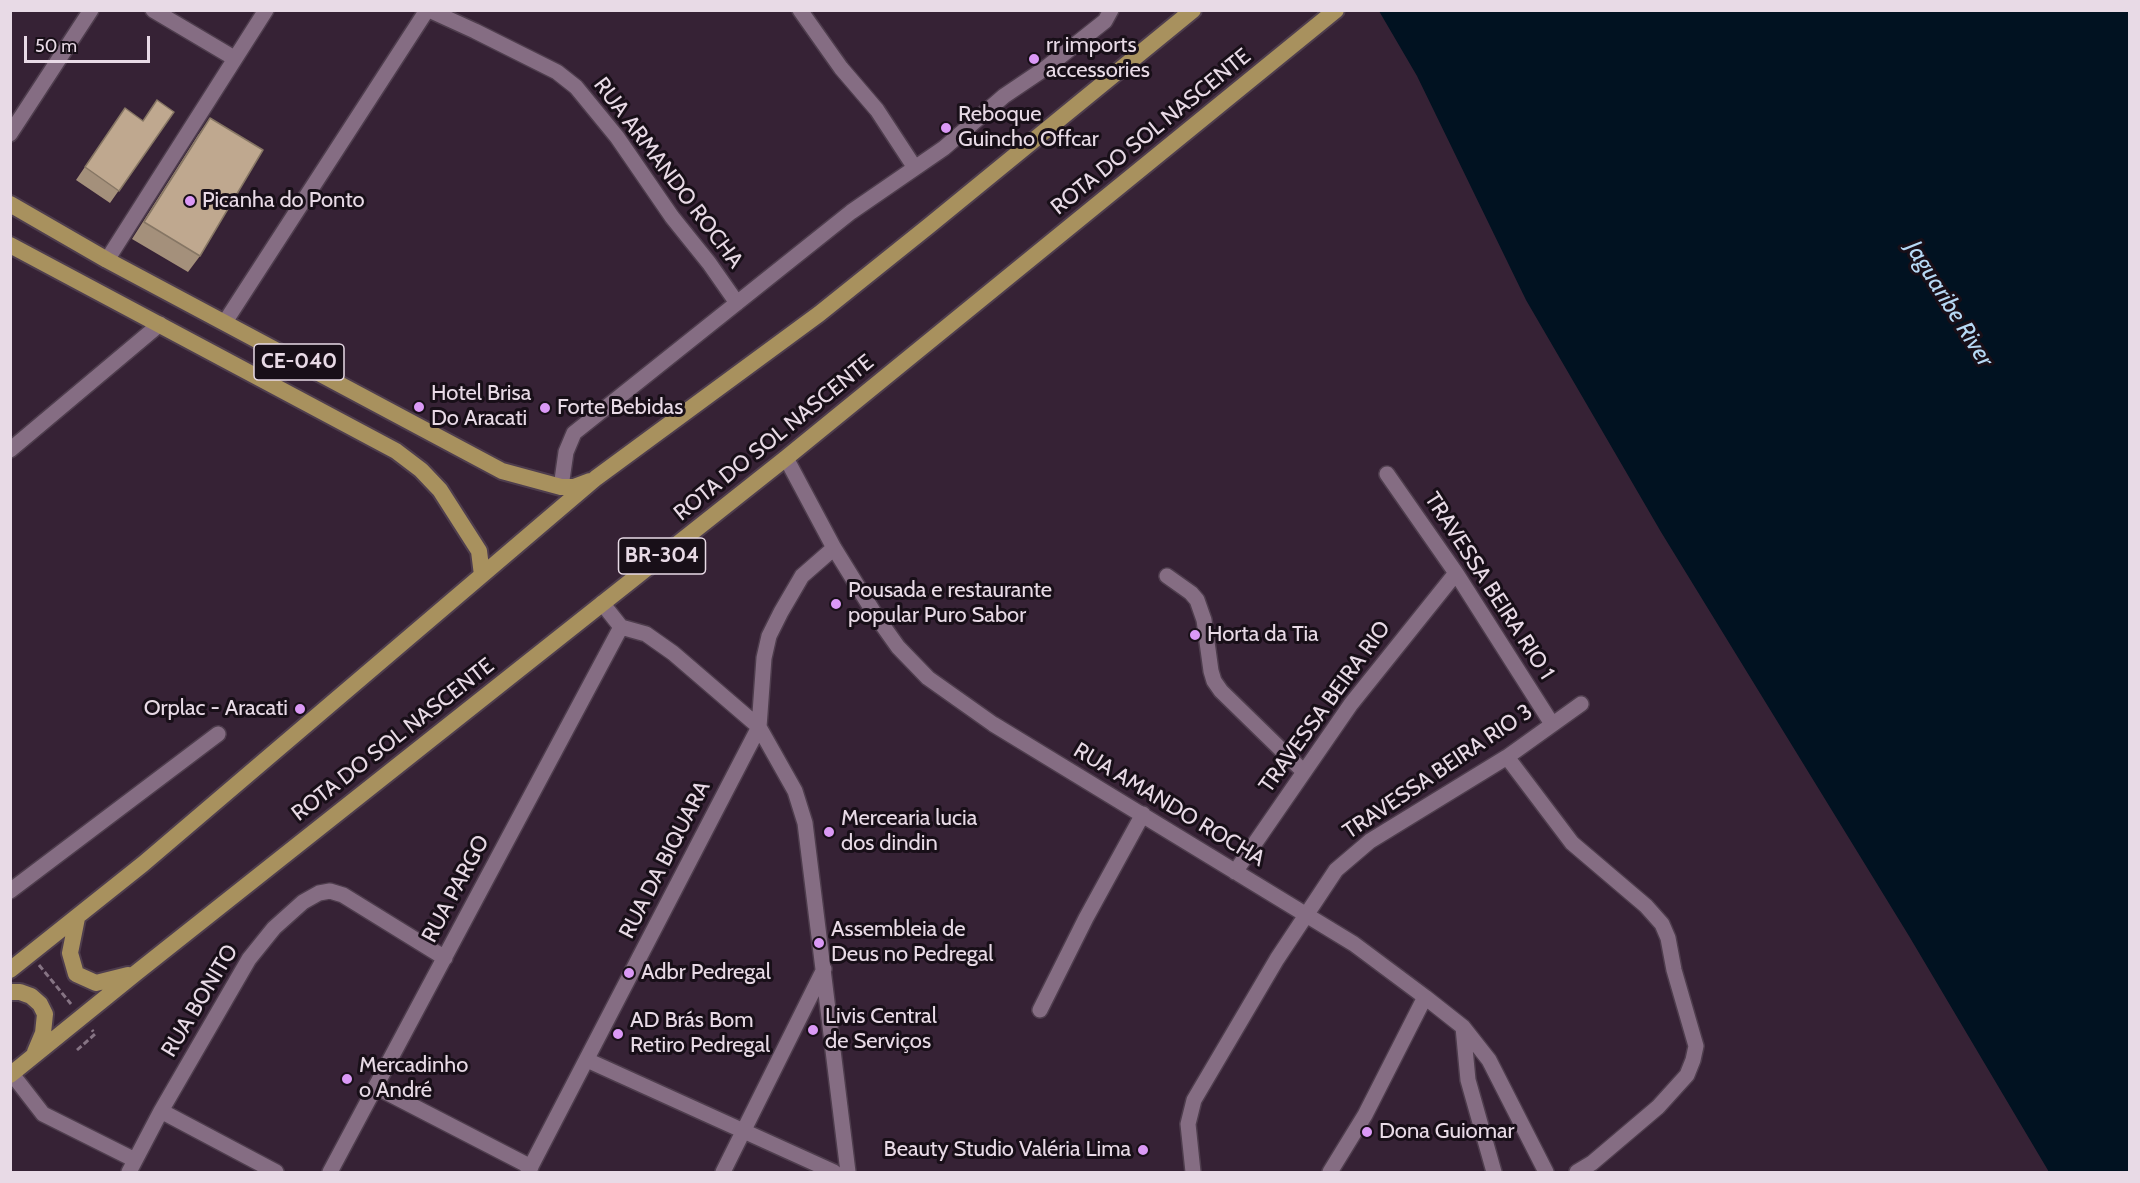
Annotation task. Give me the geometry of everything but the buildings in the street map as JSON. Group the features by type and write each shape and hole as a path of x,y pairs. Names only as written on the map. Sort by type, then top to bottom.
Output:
{"highway":[{"path":"10,970 143,864 596,478 819,314 1193,10"},
{"name":"ROTA DO SOL NASCENTE","path":"11,1075 136,973 786,458 1336,10"},
{"name":"CE-040","path":"10,204 107,260 452,446 502,471 561,488"},
{"name":"CE-040","path":"10,245 396,451 421,470 440,490 479,551 482,575"},
{"path":"561,488 574,487 596,478"},
{"path":"77,918 70,953 76,974 96,983 136,973"},
{"path":"10,992 20,992 31,996 40,1004 45,1014 43,1032 33,1056"}],"street":[{"path":"10,134 92,10"},
{"path":"153,10 234,58"},
{"path":"107,260 266,10"},
{"path":"225,322 428,10"},
{"name":"RUA ARMANDO ROCHA","path":"428,10 557,72 576,87 617,137 672,217 737,303"},
{"path":"800,10 842,68 877,110 915,168"},
{"path":"561,488 566,452 574,433 851,212 944,148 1004,96 1047,67 1105,21 1112,10"},
{"path":"10,450 160,324"},
{"name":"RUA AMANDO ROCHA","path":"786,458 834,548 876,616 892,639 928,678 993,724 1354,944 1425,997 1463,1028 1489,1060 1546,1173"},
{"name":"TRAVESSA BEIRA RIO 1","path":"1387,474 1456,573 1552,724"},
{"path":"759,727 764,658 769,636 802,576 834,548"},
{"name":"TRAVESSA BEIRA RIO","path":"1235,872 1351,704 1456,573"},
{"path":"1167,576 1197,600 1214,681 1221,691 1304,772"},
{"path":"602,603 621,627 646,634 674,653 759,727 795,791 805,823 848,1173"},
{"name":"RUA PARGO","path":"330,1173 621,627"},
{"name":"TRAVESSA BEIRA RIO 3","path":"1193,1173 1188,1124 1194,1101 1277,958 1336,870 1370,841 1507,757 1581,704"},
{"name":"RUA DA BIQUARA","path":"529,1170 759,727"},
{"path":"10,891 218,734"},
{"path":"1507,757 1572,843 1646,906 1662,924 1695,1046 1687,1075 1658,1107 1592,1164 1577,1173"},
{"path":"1040,1010 1086,918 1143,814"},
{"name":"RUA BONITO","path":"132,1166 161,1111 249,959 274,928 303,902 319,893 330,891 343,895 445,958"},
{"path":"723,1173 824,969"},
{"path":"1330,1173 1365,1115 1425,997"},
{"path":"1463,1028 1468,1080 1494,1173"},
{"path":"587,1060 834,1173"},
{"path":"11,1075 43,1114 132,1166"},
{"path":"376,1087 529,1170"},
{"path":"161,1111 276,1173"}],"path":[{"path":"33,957 74,1008"},
{"path":"77,1050 95,1034 88,1025"}],"water":[{"name":"Jaguaribe River","path":"1379,11 2129,11 2129,1172 2049,1172 1909,936 1661,532 1526,300 1417,76"}],"place":[{"name":"rr imports accessories","path":"1034,59"},
{"name":"Reboque Guincho Offcar","path":"946,128"},
{"name":"Picanha do Ponto","path":"190,201"},
{"name":"Hotel Brisa Do Aracati","path":"419,407"},
{"name":"Forte Bebidas","path":"545,408"},
{"name":"Pousada e restaurante popular Puro Sabor","path":"836,604"},
{"name":"Horta da Tia","path":"1195,635"},
{"name":"Orplac - Aracati","path":"300,709"},
{"name":"Mercearia lucia dos dindin","path":"829,832"},
{"name":"Assembleia de Deus no Pedregal","path":"819,943"},
{"name":"Adbr Pedregal","path":"629,973"},
{"name":"Livis Central de Serviços","path":"813,1030"},
{"name":"AD Brás Bom Retiro Pedregal","path":"618,1034"},
{"name":"Mercadinho o André","path":"347,1079"},
{"name":"Dona Guiomar","path":"1367,1132"},
{"name":"Beauty Studio Valéria Lima","path":"1143,1150"}]}
